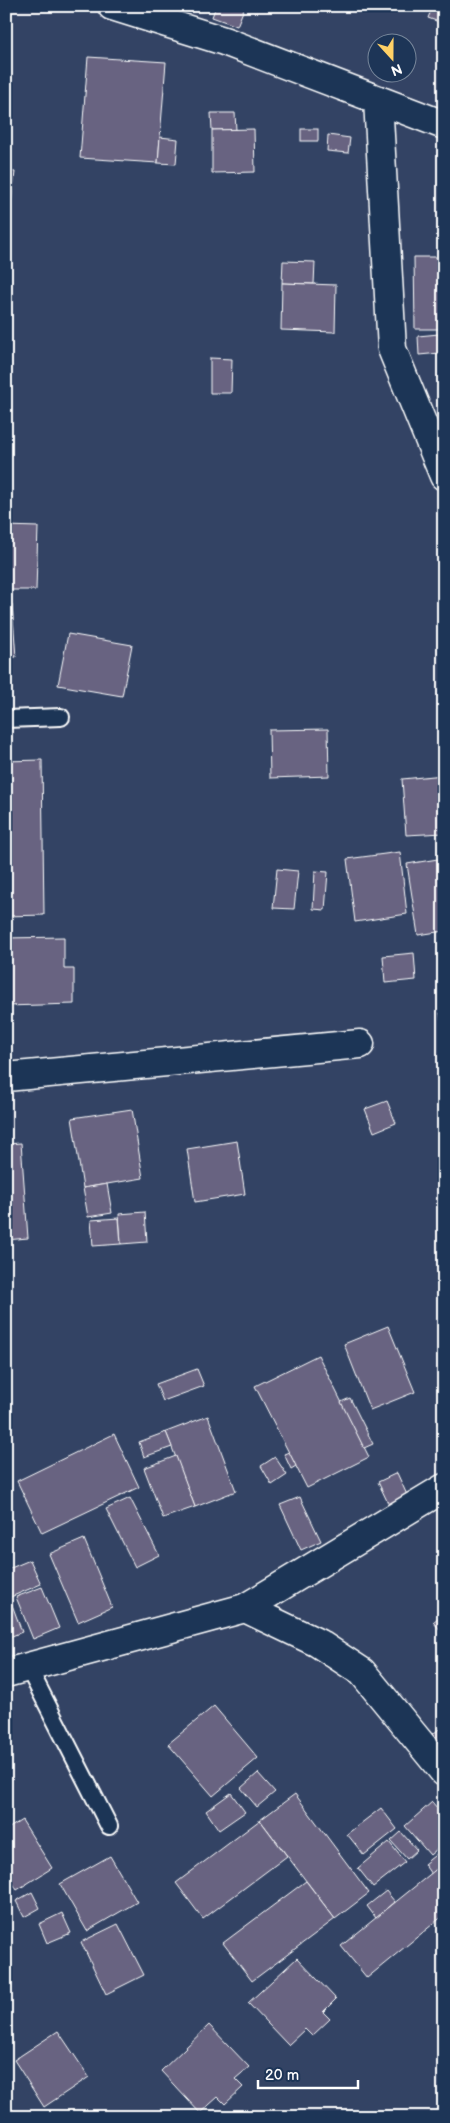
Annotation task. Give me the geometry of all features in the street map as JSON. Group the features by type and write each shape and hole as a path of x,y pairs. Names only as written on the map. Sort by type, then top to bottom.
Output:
{"street":[{"path":"112,6 224,41 444,125"},
{"path":"378,100 392,349 444,476"},
{"path":"6,1077 360,1044"},
{"path":"17,1670 245,1608 444,1488"},
{"path":"245,1608 318,1643 362,1672 444,1772"}],"lane":[{"path":"6,719 61,717"},
{"path":"17,1670 109,1826"}],"building":[{"path":"216,6 245,6 237,26 212,17"},
{"path":"432,8 444,12 442,23 428,18"},
{"path":"88,57 166,62 158,163 80,158"},
{"path":"211,113 235,113 236,130 212,130"},
{"path":"254,129 255,172 212,173 212,130"},
{"path":"301,129 318,129 318,141 301,141"},
{"path":"328,135 350,138 348,153 327,151"},
{"path":"160,137 178,139 176,164 158,163"},
{"path":"6,171 15,172 11,205 6,205"},
{"path":"414,257 444,257 444,329 415,329"},
{"path":"283,261 315,262 314,284 282,283"},
{"path":"282,283 336,285 335,332 281,330"},
{"path":"439,334 440,353 419,355 418,336"},
{"path":"210,358 232,359 231,393 210,393"},
{"path":"6,526 38,527 36,590 6,590"},
{"path":"12,604 16,657 6,658 6,605"},
{"path":"68,634 132,645 122,696 58,685"},
{"path":"328,729 329,776 270,778 269,730"},
{"path":"42,760 44,915 6,916 6,761"},
{"path":"444,775 444,833 406,835 402,779"},
{"path":"400,852 407,914 355,922 347,859"},
{"path":"444,858 444,931 418,935 407,864"},
{"path":"277,869 298,871 294,909 273,908"},
{"path":"315,871 328,872 325,910 313,909"},
{"path":"64,937 64,969 74,969 74,1004 6,1006 6,938"},
{"path":"414,953 416,980 385,983 383,956"},
{"path":"444,1012 444,1033 440,1013"},
{"path":"387,1101 396,1123 374,1132 365,1109"},
{"path":"132,1109 143,1178 83,1188 72,1118"},
{"path":"237,1141 245,1194 195,1202 187,1149"},
{"path":"21,1143 28,1238 6,1240 6,1144"},
{"path":"107,1184 112,1213 88,1217 83,1188"},
{"path":"145,1212 147,1242 121,1244 119,1214"},
{"path":"119,1218 121,1244 93,1246 91,1220"},
{"path":"388,1326 415,1392 370,1410 344,1344"},
{"path":"318,1355 369,1457 307,1488 255,1386"},
{"path":"197,1369 204,1386 163,1401 156,1384"},
{"path":"350,1398 373,1444 364,1448 341,1402"},
{"path":"208,1416 236,1491 195,1507 166,1432"},
{"path":"166,1432 172,1447 144,1457 139,1442"},
{"path":"114,1434 139,1487 42,1533 17,1481"},
{"path":"289,1452 296,1466 291,1469 284,1454"},
{"path":"176,1456 195,1507 163,1518 144,1468"},
{"path":"275,1457 287,1475 272,1485 261,1466"},
{"path":"397,1473 408,1497 389,1505 378,1482"},
{"path":"300,1497 321,1541 301,1550 280,1505"},
{"path":"130,1498 159,1555 135,1567 106,1509"},
{"path":"84,1539 112,1607 78,1622 49,1554"},
{"path":"30,1560 41,1584 6,1599 6,1570"},
{"path":"42,1587 59,1628 33,1639 16,1597"},
{"path":"11,1602 22,1632 7,1638 6,1604"},
{"path":"444,1613 444,1634 433,1622"},
{"path":"214,1706 258,1758 213,1796 168,1744"},
{"path":"444,1725 444,1746 433,1734"},
{"path":"258,1773 275,1792 257,1807 241,1788"},
{"path":"231,1793 245,1812 219,1830 206,1811"},
{"path":"295,1794 369,1893 335,1919 260,1820"},
{"path":"432,1802 444,1816 444,1843 430,1855 405,1826"},
{"path":"381,1808 397,1829 364,1855 347,1834"},
{"path":"22,1820 52,1868 17,1890 6,1872 6,1830"},
{"path":"260,1820 287,1856 203,1919 176,1883"},
{"path":"401,1832 417,1850 407,1859 391,1841"},
{"path":"389,1842 405,1862 373,1887 358,1868"},
{"path":"444,1848 444,1863 431,1874 424,1864"},
{"path":"110,1856 137,1902 87,1931 60,1884"},
{"path":"444,1863 444,1915 367,1978 341,1946"},
{"path":"306,1881 335,1919 252,1981 223,1943"},
{"path":"386,1891 395,1902 376,1918 367,1906"},
{"path":"32,1892 40,1908 24,1917 16,1901"},
{"path":"62,1913 71,1933 47,1943 39,1924"},
{"path":"118,1924 144,1975 106,1994 81,1942"},
{"path":"297,1958 336,1999 323,2012 330,2019 312,2036 305,2029 288,2045 248,2003"},
{"path":"209,2025 249,2067 235,2079 243,2087 225,2104 218,2097 200,2113 161,2071"},
{"path":"58,2031 89,2077 44,2107 14,2060"},
{"path":"15,2111 21,2117 10,2117"}]}
